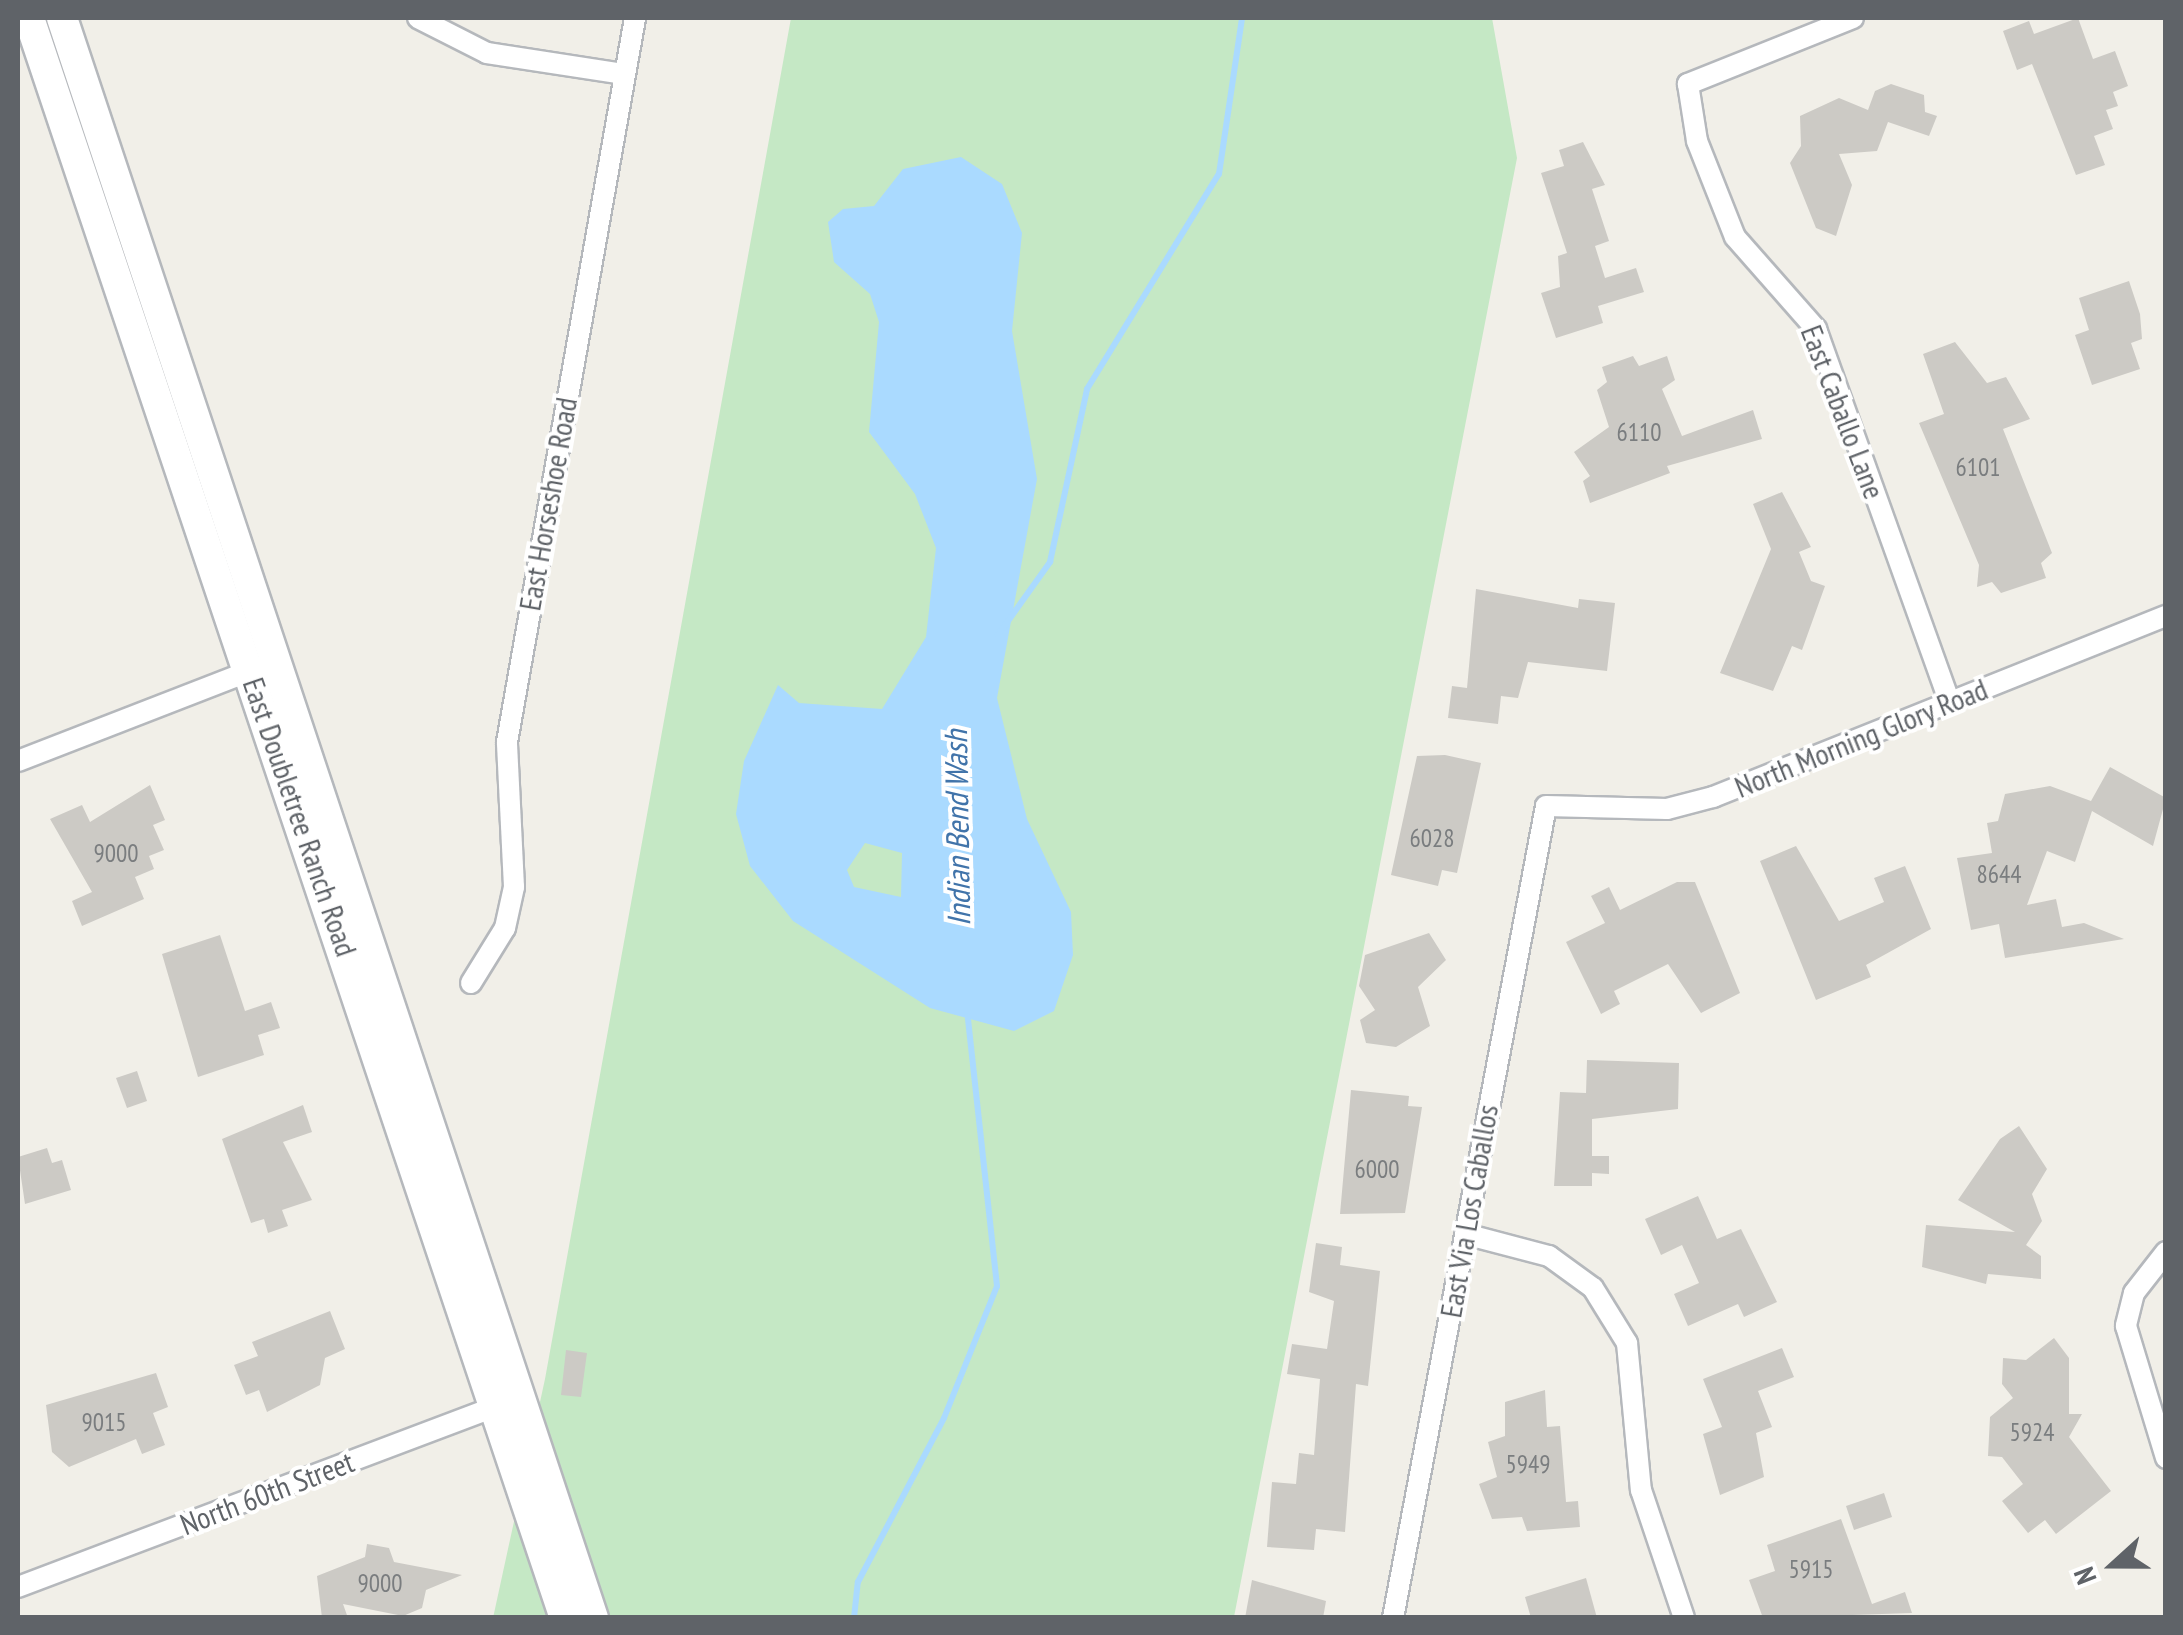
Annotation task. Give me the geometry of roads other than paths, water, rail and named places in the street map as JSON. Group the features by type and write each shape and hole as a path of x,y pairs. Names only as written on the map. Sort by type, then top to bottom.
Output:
{"main road":[{"name":"East Doubletree Ranch Road","path":"29,18 77,160 199,480 390,1039 565,1618"},
{"name":"East Doubletree Ranch Road","path":"62,18 106,150 199,480"},
{"path":"77,160 106,150"},
{"name":"East Doubletree Ranch Road","path":"503,1404 593,1618"}],"street":[{"path":"418,18 487,53 624,74"},
{"name":"East Horseshoe Road","path":"471,983 506,928 514,887 507,742 635,18"},
{"name":"East Caballo Lane","path":"1853,18 1688,84 1697,142 1735,237 1816,329 1950,703"},
{"name":"North Morning Glory Road","path":"1546,806 1682,805 2166,616"},
{"path":"18,761 262,666"},
{"name":"East Via Los Caballos","path":"1393,1618 1546,806"},
{"path":"1466,1234 1548,1256 1593,1288 1627,1343 1641,1490 1684,1618"},
{"path":"2166,1252 2134,1293 2132,1361 2166,1458"},
{"name":"North 60th Street","path":"18,1588 503,1404"}],"water":[{"path":"961,157 1002,184 1022,233 1012,331 1037,479 997,698 1027,819 1071,912 1073,955 1054,1011 1014,1031 930,1008 793,921 750,866 736,814 744,761 778,685 799,703 882,709 926,637 936,548 915,494 869,432 879,322 870,294 834,262 828,222 843,209 874,206 903,169","holes":["865,843 902,853 901,897 854,887 847,870"]}],"waterway":[{"name":"Indian Bend Wash","path":"998,635 1050,562 1087,389 1219,174 1242,18"},
{"name":"Indian Bend Wash","path":"854,1618 858,1582 944,1418 997,1286 968,1017"}]}
